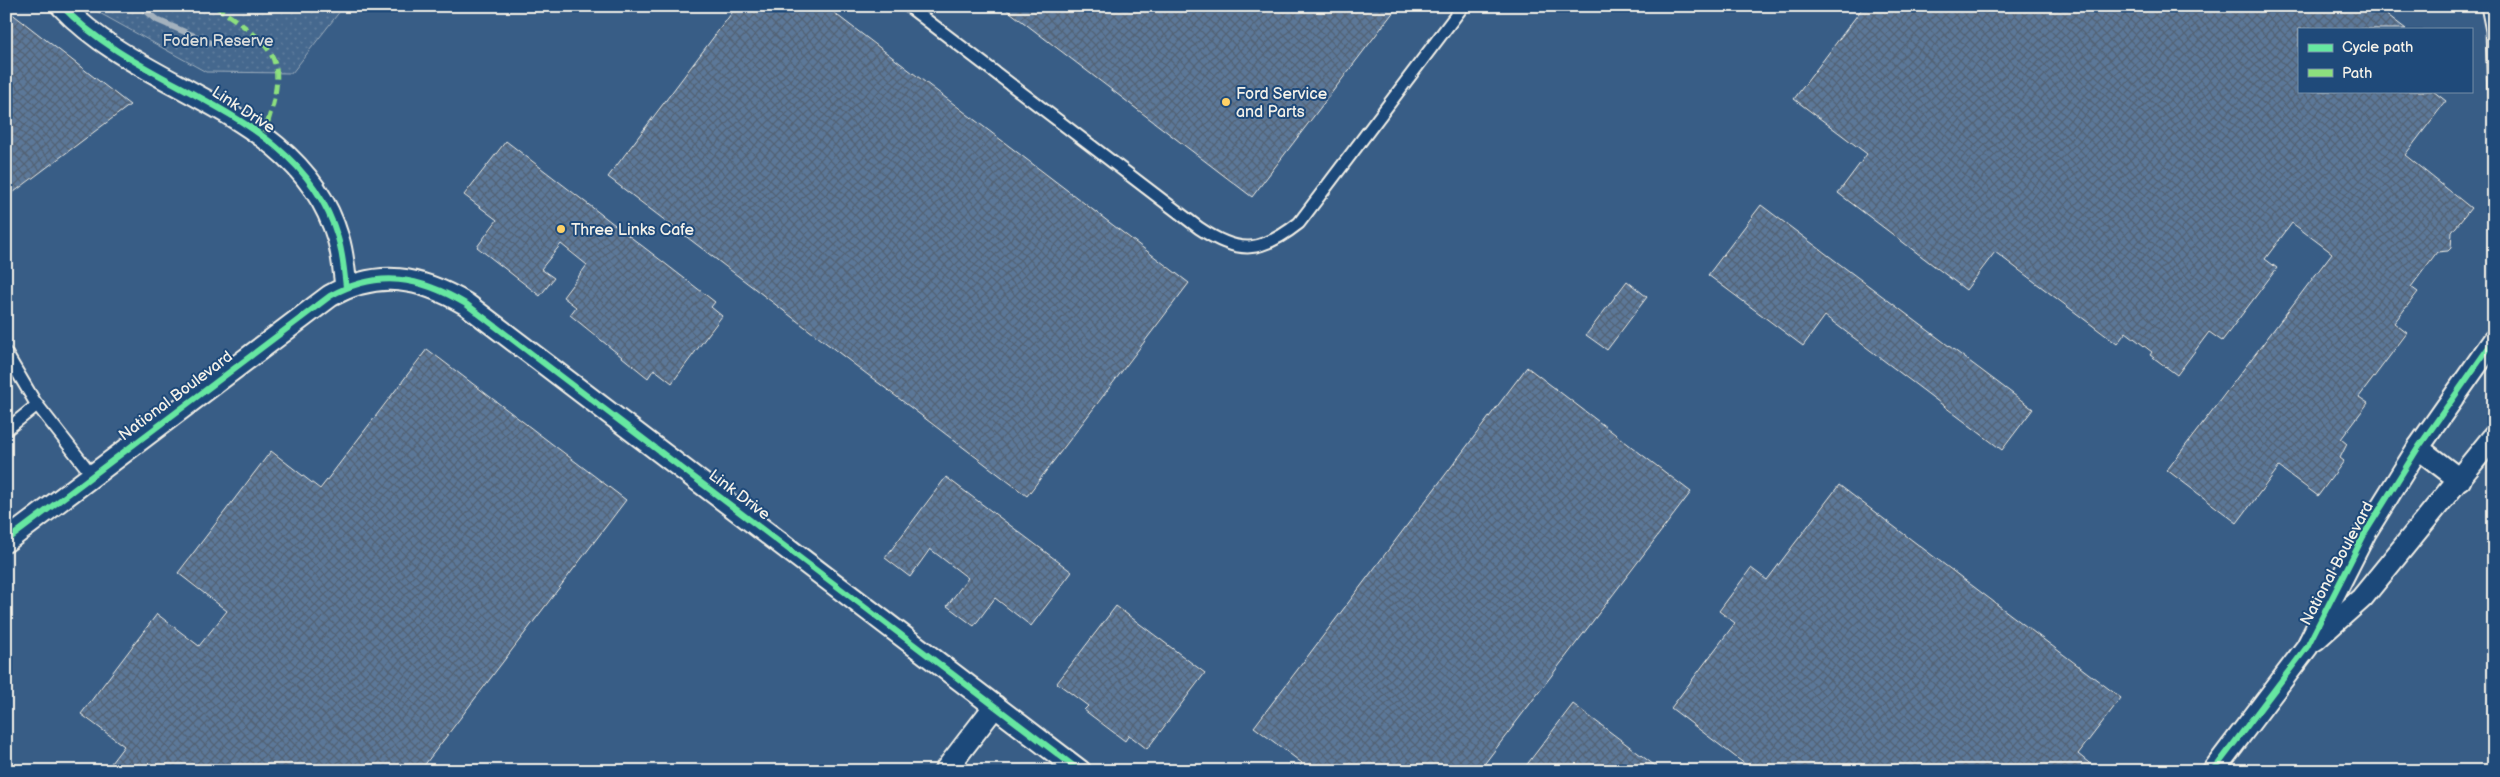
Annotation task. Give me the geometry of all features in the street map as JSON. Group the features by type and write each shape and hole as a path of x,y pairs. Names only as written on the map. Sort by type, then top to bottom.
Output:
{"street":[{"name":"Link Drive","path":"62,6 106,44 248,125 296,166 310,182 325,207 356,284 392,279 419,282 440,289 466,304 1080,771"},
{"name":"National Boulevard","path":"6,540 290,324 356,284"},
{"name":"National Boulevard","path":"2213,771 2307,646 2365,533 2418,448 2494,340"},
{"name":"National Boulevard","path":"2307,646 2362,598 2494,436"},
{"path":"2418,448 2460,480"},
{"path":"945,771 995,706"}],"lane":[{"path":"908,6 1199,228 1218,241 1231,246 1250,246 1266,244 1283,235 1299,223 1463,6"},
{"path":"2487,6 2492,31 2494,98"},
{"path":"6,353 37,405 92,475"},
{"path":"6,430 37,405"}],"shaded area":[{"path":"6,6 2494,6 2494,771 6,771"}],"green space":[{"name":"Foden Reserve","path":"92,6 344,6 292,73 206,72 96,11"}],"building":[{"path":"737,6 825,6 1189,283 1027,496 608,177"},
{"name":"Ford Service and Parts","path":"1002,6 1398,6 1252,197"},
{"path":"1864,6 2376,6 2405,28 2298,28 2298,92 2434,92 2446,101 2405,155 2471,208 2452,232 2451,248 2448,251 2437,252 2411,287 2418,292 2394,323 2407,333 2359,397 2368,403 2341,439 2347,444 2340,458 2344,461 2318,496 2279,467 2237,523 2167,470 2332,253 2292,223 2265,259 2277,268 2222,341 2209,332 2177,375 2150,355 2152,352 2126,332 2117,344 1995,252 1966,290 1838,193 1867,154 1794,99"},
{"path":"6,9 130,105 6,198"},
{"path":"506,141 715,302 711,307 722,316 672,383 654,369 648,378 570,315 576,307 563,297 587,265 561,244 541,269 554,278 540,296 477,247 497,220 464,195"},
{"path":"1761,205 2033,409 2002,450 1825,316 1803,346 1708,275"},
{"path":"1627,281 1647,297 1607,350 1586,335"},
{"path":"427,349 626,500 420,771 105,771 124,746 81,714 157,614 199,646 227,611 178,573 271,451 320,489"},
{"path":"1527,367 1691,492 1479,771 1297,771 1302,763 1254,727"},
{"path":"946,477 1072,572 1031,626 995,598 974,626 947,606 968,578 930,549 910,577 885,558"},
{"path":"1839,485 2121,698 2078,754 2099,771 1754,771 1671,708 1735,623 1719,611 1751,568 1767,580"},
{"path":"1116,606 1205,673 1147,749 1129,735 1125,741 1084,710 1088,706 1057,683"},
{"path":"1573,704 1662,771 1522,771"}],"waterway":[{"path":"140,6 157,20 213,44"}],"marked path":[{"path":"215,6 254,34 274,59 277,73 276,90 263,137"}],"cycle path":[{"path":"62,6 96,36 134,61 256,131 290,160 319,195 338,238 346,287"},
{"path":"6,541 330,296 348,287 365,282 382,280 416,282 466,304 1080,771"},
{"path":"2213,771 2307,647 2365,533 2418,448 2494,340"}],"place":[{"name":"Ford Service and Parts","path":"1226,102"},
{"name":"Three Links Cafe","path":"561,229"}]}
